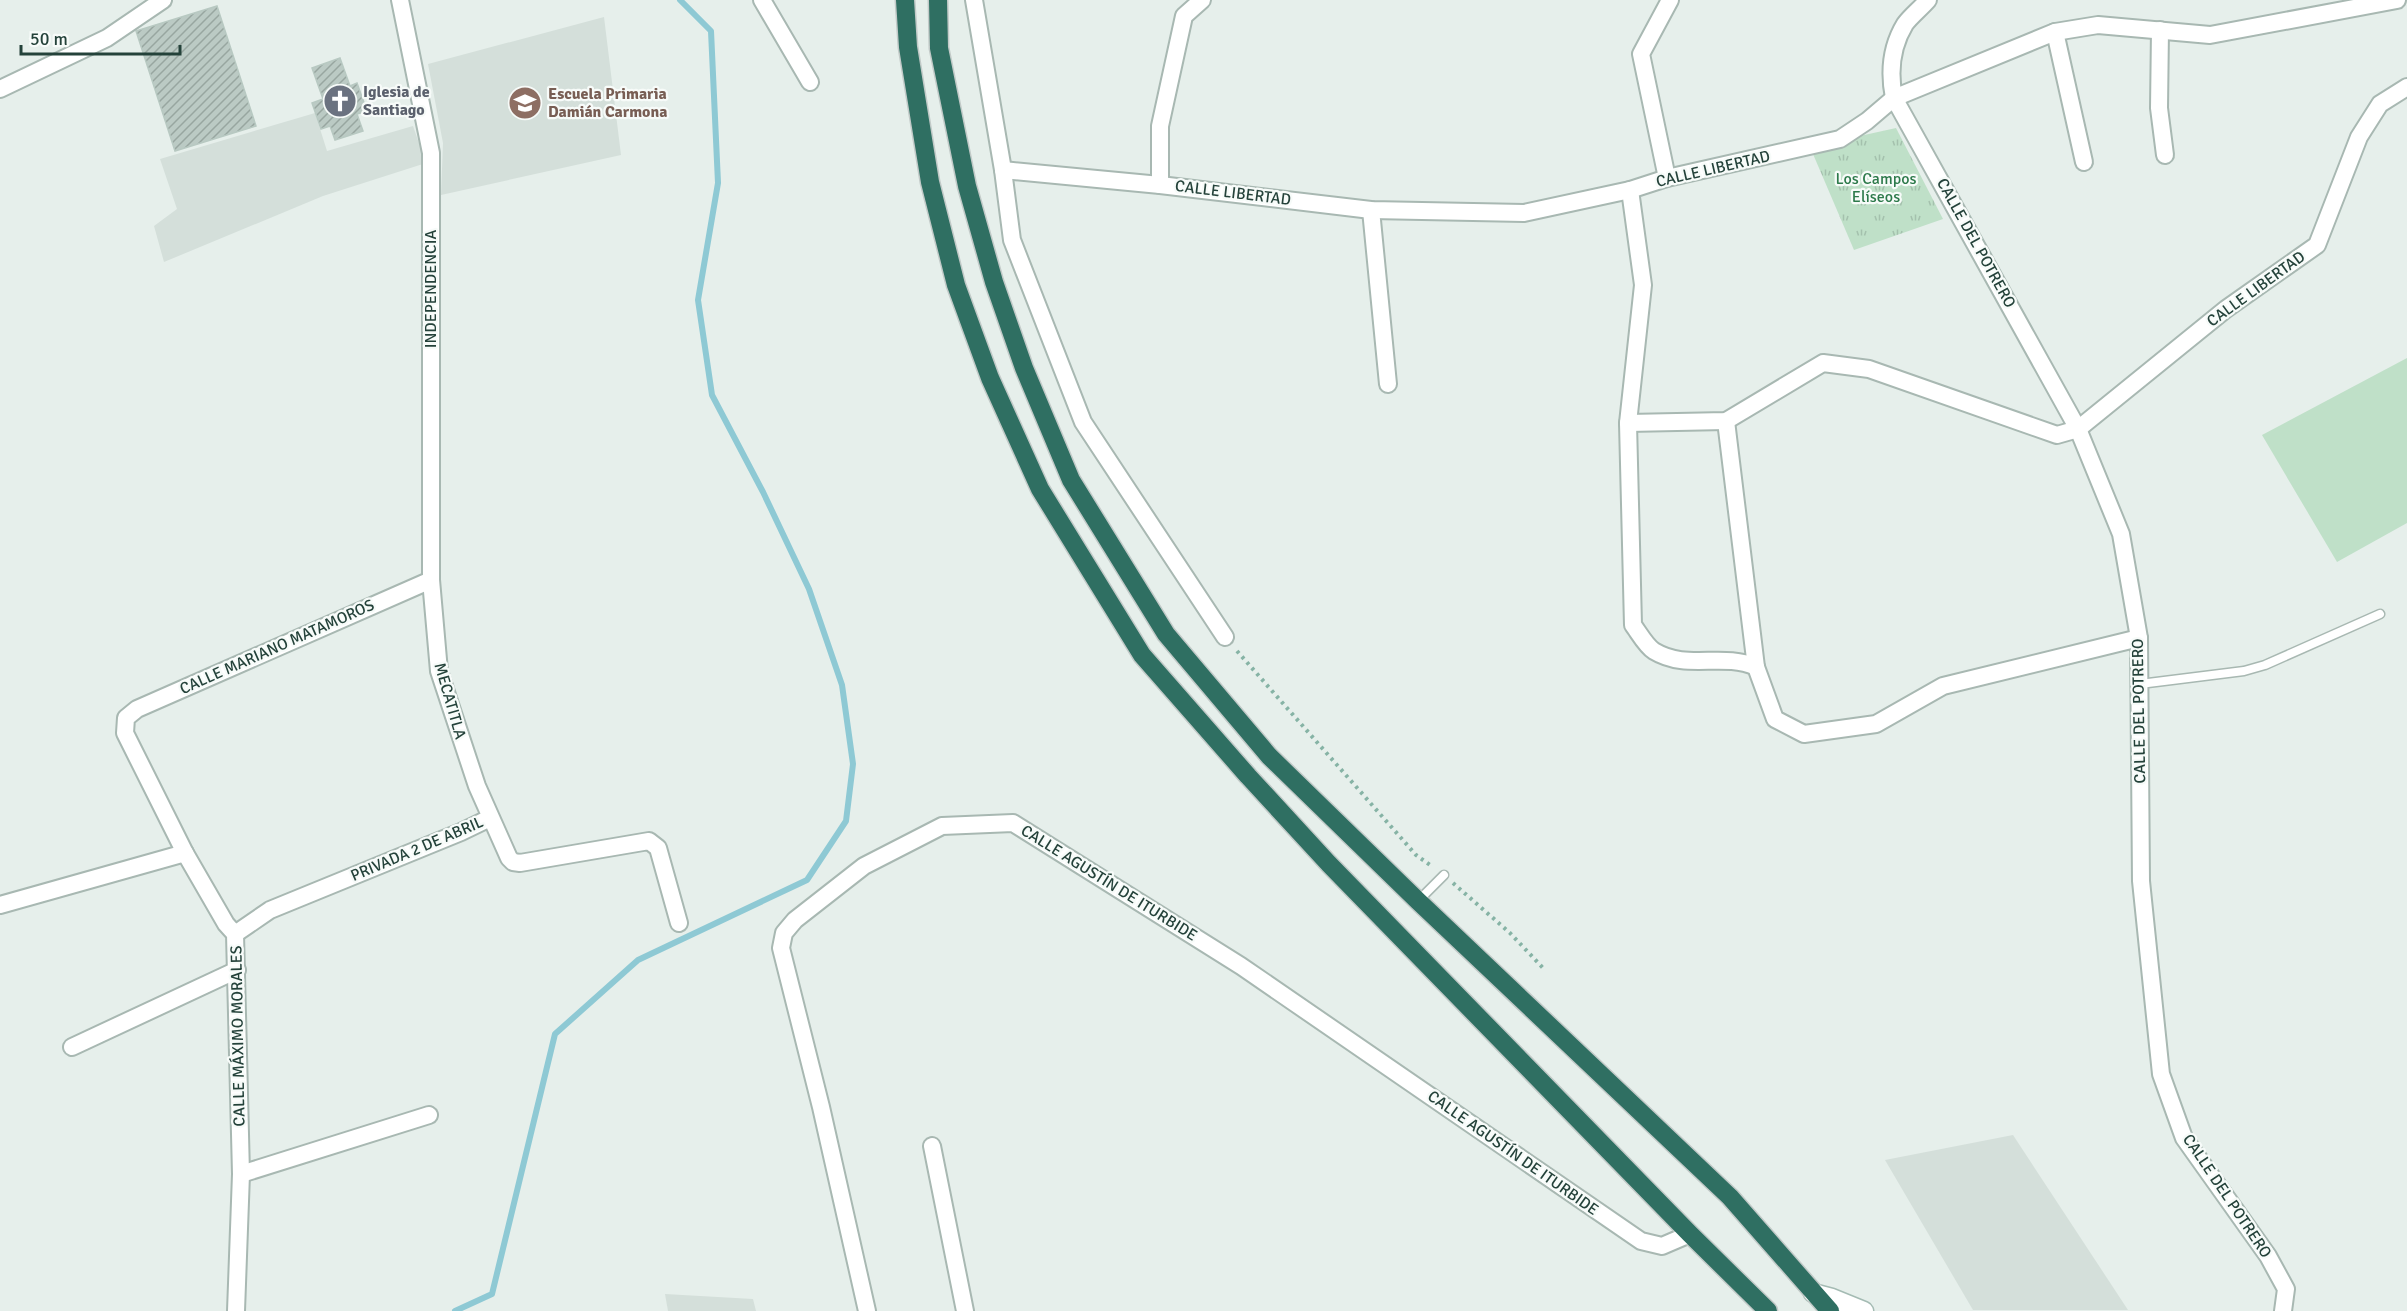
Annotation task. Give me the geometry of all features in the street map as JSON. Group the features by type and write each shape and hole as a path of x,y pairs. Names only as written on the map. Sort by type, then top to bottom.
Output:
{"highway":[{"path":"905,0 908,47 930,183 956,285 990,378 1040,489 1142,655 1321,855 1768,1311"},
{"path":"938,0 939,48 967,186 994,282 1024,368 1071,480 1166,634 1269,756 1730,1197 1830,1311"}],"main road":[{"path":"1813,1293 1864,1311"}],"street":[{"path":"0,89 107,38 163,0"},
{"name":"INDEPENDENCIA","path":"400,0 431,153 431,580"},
{"path":"762,0 810,82"},
{"path":"974,0 1003,170 1012,240 1083,422 1225,637"},
{"path":"1160,185 1160,126 1184,16 1202,0"},
{"path":"1667,178 1641,54 1670,0"},
{"name":"CALLE DEL POTRERO","path":"1928,0 1905,24 1893,52 1891,81 1894,98 2078,429 2121,534 2139,638 2141,881 2161,1074 2184,1138 2268,1256 2286,1289 2283,1311"},
{"name":"CALLE LIBERTAD","path":"1003,170 1160,185 1371,210 1524,213 1840,139 1894,98 2055,32 2098,25 2210,35 2397,0"},
{"path":"2160,30 2159,108 2165,155"},
{"path":"2055,32 2084,162"},
{"name":"CALLE LIBERTAD","path":"2078,429 2226,309 2317,244 2359,137 2380,104 2407,87"},
{"path":"1630,190 1643,285 1628,423 1633,625 1652,650 1679,661 1740,660 1756,666"},
{"path":"1371,210 1388,384"},
{"path":"1628,423 1726,421 1823,363 1869,369 2057,435 2078,429"},
{"path":"1726,421 1756,666 1775,719 1804,734 1876,724 1943,686 2139,638"},
{"name":"CALLE MARIANO MATAMOROS","path":"126,718 137,709 431,580"},
{"name":"MECATITLA","path":"431,580 438,671 490,818"},
{"name":"CALLE MÁXIMO MORALES","path":"126,718 125,733 185,853 226,924 235,934 241,1174 236,1311"},
{"name":"PRIVADA 2 DE ABRIL","path":"235,934 270,910 490,818 508,858 513,862 654,842 658,848 679,923"},
{"name":"CALLE AGUSTÍN DE ITURBIDE","path":"867,1311 821,1107 781,948 784,933 795,920 864,866 942,826 1013,823 1241,966 1641,1242 1662,1246 1690,1234"},
{"path":"0,905 185,853"},
{"path":"72,1047 237,970"},
{"path":"241,1174 429,1115"},
{"path":"932,1146 965,1311"}],"lane":[{"path":"2140,684 2244,671 2265,665 2380,614"},
{"path":"1418,901 1444,875"}],"path":[{"path":"1225,637 1416,855 1444,875 1510,933 1544,969"}],"shaded area":[{"name":"Escuela Primaria Damián Carmona","path":"604,17 621,155 441,195 443,143 428,64"},
{"path":"315,113 327,151 413,126 426,163 323,196 164,262 154,226 177,209 160,159"},
{"path":"2013,1135 2128,1310 1973,1310 1885,1160"},
{"path":"665,1294 753,1299 756,1311 668,1311"}],"green space":[{"name":"Los Campos Elíseos","path":"1896,128 1943,219 1854,250 1810,147"},
{"path":"2407,358 2407,523 2337,562 2262,435"}],"building":[{"path":"217,6 256,126 175,151 136,31"},
{"name":"Iglesia de Santiago","path":"340,58 350,86 357,83 367,111 357,114 363,131 335,140 330,126 321,129 312,103 323,99 312,68"}],"waterway":[{"path":"455,1311 492,1294 555,1034 638,960 807,880 846,821 853,764 842,685 809,589 763,492 712,395 698,300 718,183 711,31 680,0"}],"place":[{"name":"Iglesia de Santiago","path":"340,101"},
{"name":"Escuela Primaria Damián Carmona","path":"525,103"}]}
